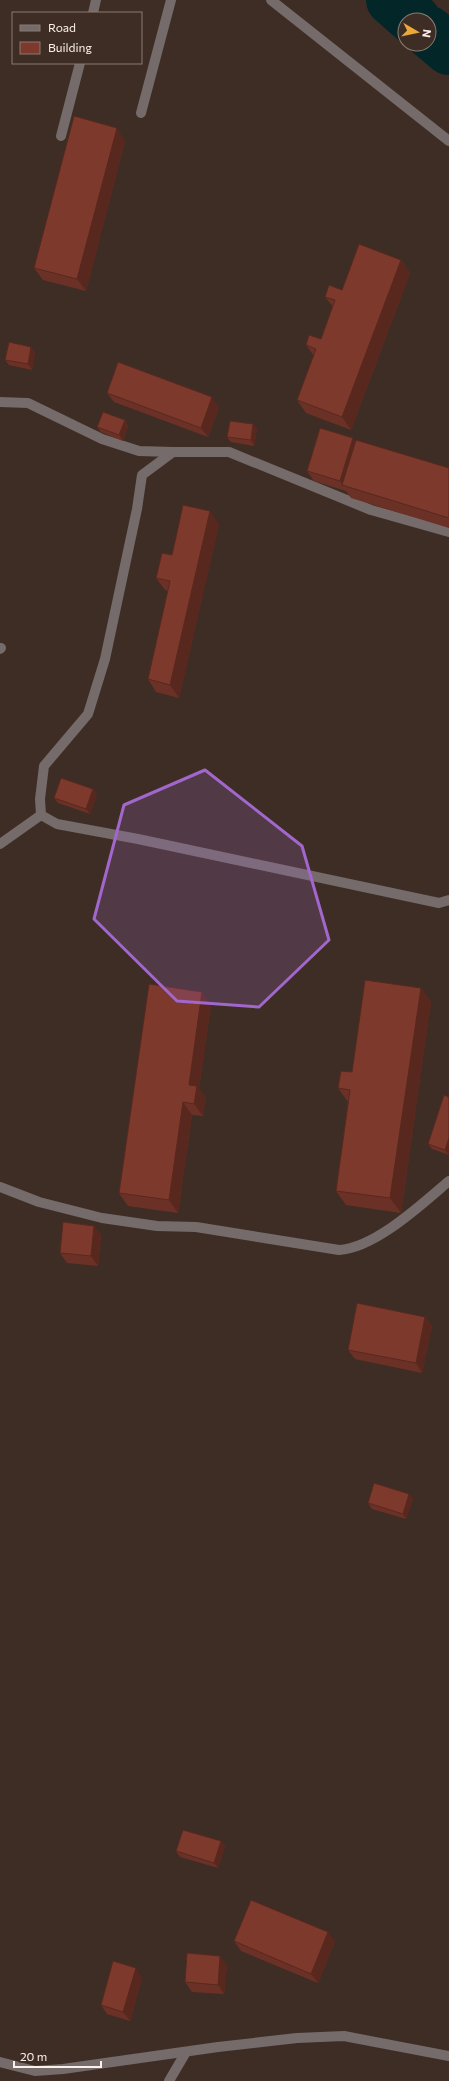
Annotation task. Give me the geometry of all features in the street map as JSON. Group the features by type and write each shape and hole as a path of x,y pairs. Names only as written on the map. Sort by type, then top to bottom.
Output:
{"street":[{"path":"93,12 96,0"},
{"path":"141,112 171,0"},
{"path":"271,0 449,141"},
{"path":"61,136 80,64"},
{"path":"0,402 28,404 102,439 139,452 229,452 371,510 449,532"},
{"path":"41,815 40,799 44,766 88,714 105,658 136,516 142,475 172,452"},
{"path":"0,844 13,833 41,815"},
{"path":"41,815 57,824 138,839 439,903 449,900"},
{"path":"0,1187 39,1202 102,1218 157,1226 196,1227 339,1250 352,1249 370,1242 423,1203 449,1181"},
{"path":"0,2062 35,2071 63,2069 297,2038 344,2036 449,2056"},
{"path":"169,2081 186,2052"}],"highlighted area":[{"path":"205,770 302,846 329,940 259,1007 177,1001 94,919 124,805"}],"building":[{"path":"74,116 117,128 77,279 34,268"},
{"path":"359,244 401,260 342,417 297,400 316,349 306,345 309,335 321,339 335,300 325,297 329,285 342,290"},
{"path":"9,342 31,347 28,364 5,360"},
{"path":"118,362 212,397 201,428 107,393"},
{"path":"103,412 125,420 119,435 97,427"},
{"path":"230,421 253,424 251,440 227,437"},
{"path":"320,428 353,438 340,481 307,471"},
{"path":"356,440 449,468 449,518 342,485"},
{"path":"183,505 210,511 170,685 148,679 170,581 156,578 162,553 172,555"},
{"path":"61,778 93,789 86,809 54,798"},
{"path":"365,980 421,988 390,1198 336,1191 350,1090 338,1088 341,1071 352,1072"},
{"path":"149,984 202,992 189,1085 197,1086 194,1104 183,1102 169,1200 119,1193"},
{"path":"444,1095 449,1097 449,1138 445,1150 428,1144"},
{"path":"63,1222 94,1226 91,1256 60,1253"},
{"path":"357,1303 425,1317 416,1363 348,1350"},
{"path":"374,1483 409,1494 403,1514 368,1503"},
{"path":"183,1830 221,1841 214,1863 176,1851"},
{"path":"251,1900 328,1932 311,1974 234,1941"},
{"path":"187,1953 220,1956 218,1985 185,1982"},
{"path":"113,1961 136,1968 123,2012 101,2005"}],"waterway":[{"path":"392,0 406,12"},
{"path":"437,39 449,49"}]}
